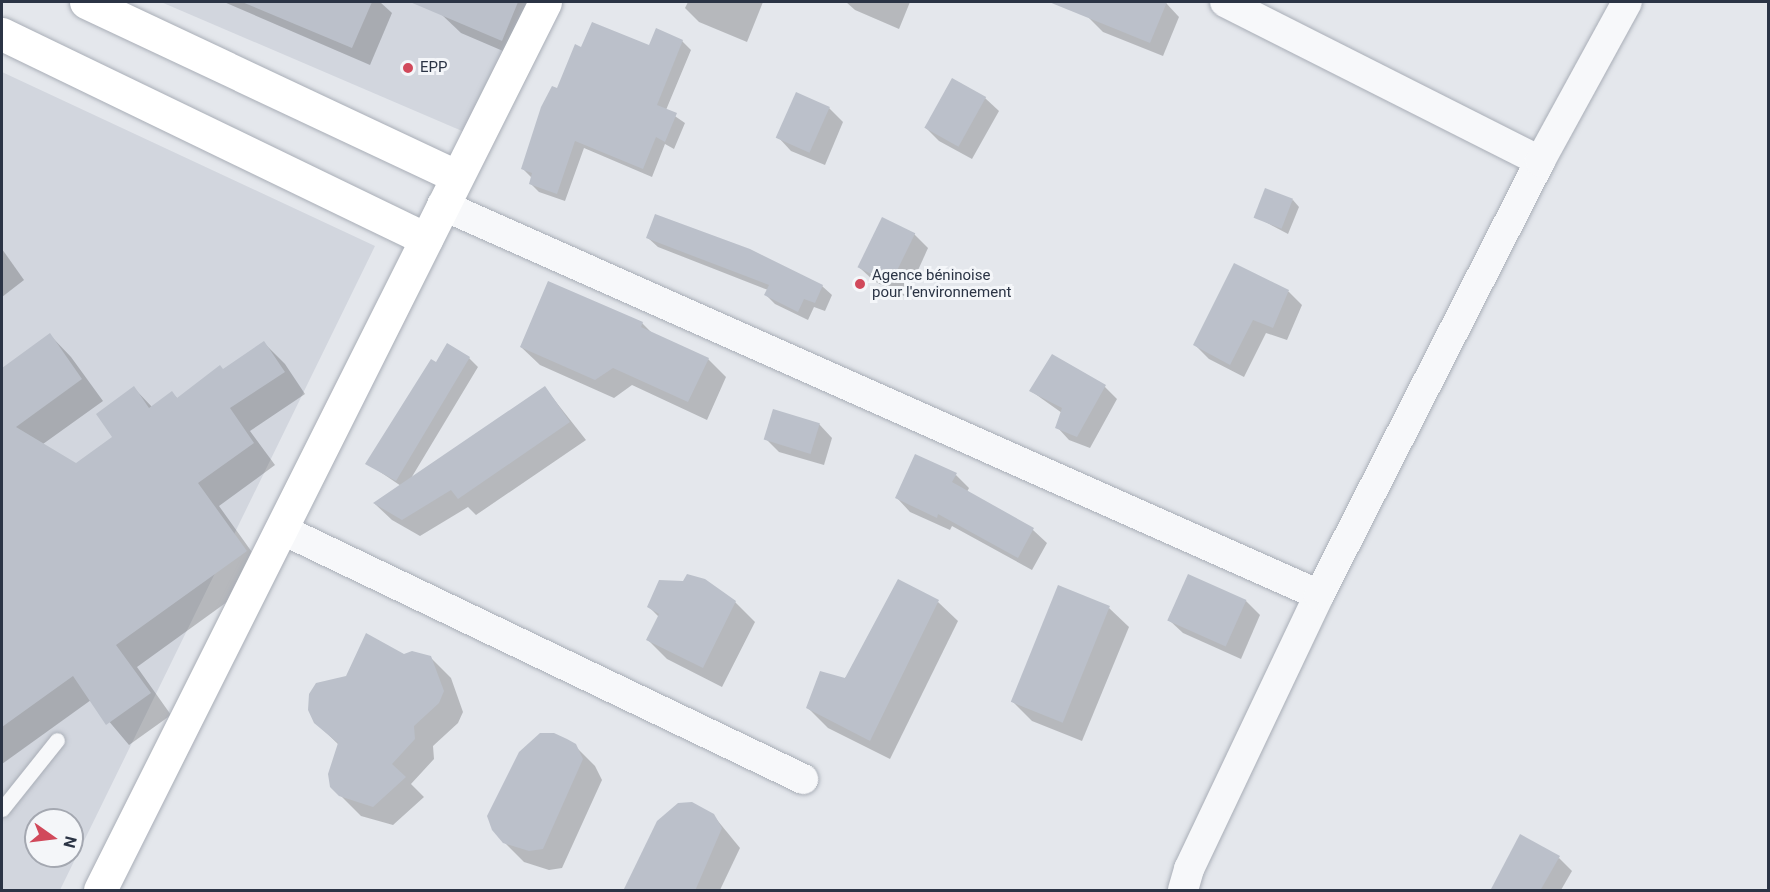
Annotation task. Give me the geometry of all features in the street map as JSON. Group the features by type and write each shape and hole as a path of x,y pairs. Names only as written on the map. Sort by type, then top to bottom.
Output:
{"street":[{"path":"86,2 449,190 1319,595"},
{"path":"100,891 545,2"},
{"path":"1225,2 1540,160"},
{"path":"1164,891 1186,880 1319,595 1540,160 1627,2"},
{"path":"2,34 426,239"},
{"path":"281,529 803,779"}],"lane":[{"path":"2,809 57,740"}],"shaded area":[{"name":"EPP","path":"161,2 534,2 469,134"},
{"path":"2,72 375,246 84,841 84,808 24,808 24,868 71,868 60,890 2,890"}],"building":[{"path":"242,2 372,2 352,48"},
{"path":"410,2 518,2 502,41"},
{"path":"1049,2 1167,2 1150,43"},
{"path":"592,22 649,45 656,28 683,40 657,105 677,113 665,142 656,137 643,169 575,141 557,194 529,184 532,173 521,169 541,107 552,86 557,88 575,44 581,47"},
{"path":"952,78 986,97 958,147 924,128"},
{"path":"796,92 830,107 809,153 776,138"},
{"path":"1265,188 1293,199 1282,229 1254,218"},
{"path":"655,214 750,249 823,285 815,303 804,299 798,312 764,295 769,285 646,238"},
{"path":"882,217 915,233 891,284 857,267"},
{"path":"1234,263 1289,290 1273,328 1253,320 1230,365 1193,345"},
{"path":"548,281 643,322 641,327 709,358 688,402 613,368 595,380 520,347"},
{"path":"50,333 82,379 16,427 76,463 112,437 96,414 134,386 149,408 172,391 177,398 220,365 223,369 264,341 285,372 230,408 254,443 198,483 247,551 116,645 151,693 106,725 73,676 2,727 2,368"},
{"path":"447,343 470,357 396,481 365,464 431,359 436,362"},
{"path":"1052,354 1106,385 1077,437 1055,428 1062,408 1029,391"},
{"path":"545,386 570,422 458,499 451,490 402,520 373,503"},
{"path":"773,409 820,423 811,454 764,440"},
{"path":"915,454 957,473 952,482 1034,528 1018,558 938,514 937,518 895,498"},
{"path":"687,574 705,579 736,601 703,668 646,640 659,614 647,607 659,580 683,581"},
{"path":"1188,574 1246,600 1226,647 1167,621"},
{"path":"898,579 939,600 870,741 806,708 820,671 845,678"},
{"path":"1058,585 1110,606 1063,723 1011,702"},
{"path":"366,633 404,654 412,651 431,656 444,691 439,703 414,726 415,739 392,764 406,777 373,807 339,796 330,787 328,774 338,743 314,723 308,710 309,694 316,683 346,676"},
{"path":"540,733 554,733 576,744 583,759 543,849 529,851 503,843 492,830 487,816 519,752"},
{"path":"692,802 714,814 722,828 695,891 623,891 657,821 678,803"},
{"path":"1520,834 1560,856 1540,891 1490,891"}],"place":[{"name":"EPP","path":"408,68"},
{"name":"Agence béninoise pour l'environnement","path":"860,284"}]}
